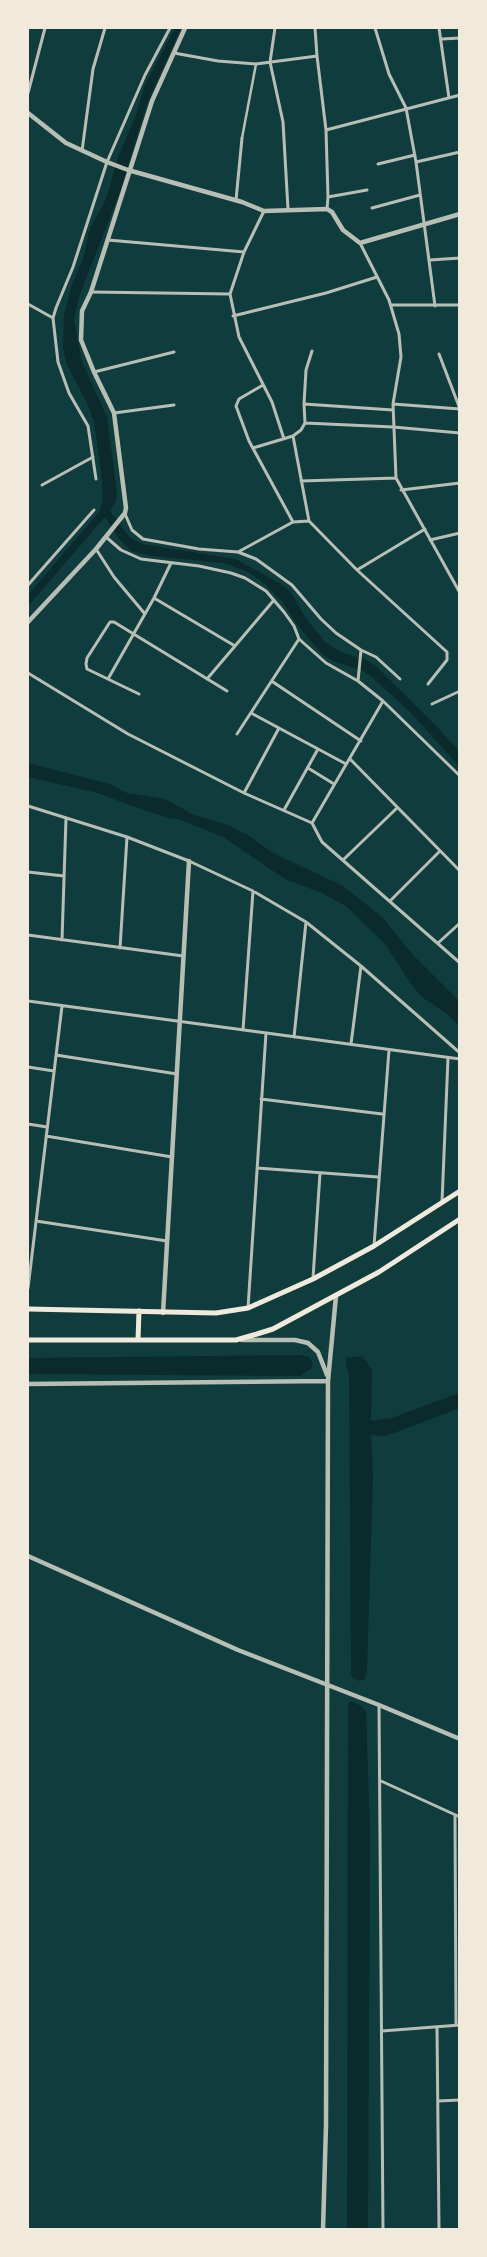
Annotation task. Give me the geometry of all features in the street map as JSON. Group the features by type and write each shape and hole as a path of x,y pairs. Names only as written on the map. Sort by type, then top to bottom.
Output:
{"main road":[{"path":"28,1309 216,1313 248,1308 313,1279 374,1246 460,1191"},
{"path":"28,1340 236,1340 273,1329 336,1296 393,1265 460,1219"},
{"path":"138,1340 139,1311"}],"street":[{"path":"28,93 46,28"},
{"path":"82,152 93,69 105,28"},
{"path":"96,479 88,426 69,393 58,362 53,318 73,267 108,163 145,75 170,28"},
{"path":"28,622 96,549 126,508 114,413 81,340 82,311 91,292 152,100 185,28"},
{"path":"275,28 270,62 283,122 288,209"},
{"path":"315,28 326,130 327,210"},
{"path":"375,28 389,74 406,108 415,155 435,306"},
{"path":"439,28 449,98"},
{"path":"442,39 460,38"},
{"path":"174,53 218,61 256,64 317,56"},
{"path":"236,200 242,138 256,64"},
{"path":"326,130 406,108 460,96"},
{"path":"28,113 51,133 82,152 108,163 236,200 264,211 288,209 327,210 332,212 343,230 360,243 391,305 399,334 401,357 393,404 396,478 460,593"},
{"path":"416,162 460,152"},
{"path":"378,164 415,155"},
{"path":"328,196 367,190"},
{"path":"372,208 420,195"},
{"path":"264,211 244,252 230,294 233,316 239,336 272,402 284,439"},
{"path":"360,243 460,214"},
{"path":"107,240 244,252"},
{"path":"430,260 460,258"},
{"path":"233,316 326,293 377,277"},
{"path":"91,292 230,294"},
{"path":"28,304 53,318"},
{"path":"391,305 435,306 460,304"},
{"path":"94,372 174,352"},
{"path":"253,448 293,436 301,430 305,423 306,370 312,352"},
{"path":"393,404 460,409 438,354"},
{"path":"262,385 236,402 236,406 253,448 294,522"},
{"path":"304,404 393,410"},
{"path":"114,413 174,405"},
{"path":"305,423 393,427 460,433"},
{"path":"293,436 309,521 357,570 447,652 448,660 428,684"},
{"path":"42,485 93,457"},
{"path":"301,481 396,478"},
{"path":"401,490 460,483"},
{"path":"28,585 94,510"},
{"path":"124,513 132,530 143,539 199,549 238,552 256,559 292,585 321,619 361,650 376,656 400,679"},
{"path":"238,552 294,522 309,521"},
{"path":"357,570 425,529"},
{"path":"430,540 460,533"},
{"path":"106,537 121,550 141,559 214,568 245,578 266,592 294,626 299,640 326,663 358,681 383,701 460,776"},
{"path":"96,549 114,577 145,614"},
{"path":"108,679 154,598 171,563"},
{"path":"154,598 235,646"},
{"path":"207,679 274,600"},
{"path":"139,694 87,669 87,658 110,622 114,622 227,692"},
{"path":"237,734 299,640"},
{"path":"358,681 361,650"},
{"path":"28,673 128,734 244,793 312,822 322,842 460,963"},
{"path":"273,682 360,741"},
{"path":"432,704 460,691"},
{"path":"312,822 383,701"},
{"path":"251,713 346,764"},
{"path":"244,793 279,728"},
{"path":"284,810 318,749"},
{"path":"350,759 460,871"},
{"path":"308,768 334,784"},
{"path":"28,806 127,837 189,861 253,891 306,922 361,966 460,1052"},
{"path":"343,860 397,808"},
{"path":"62,940 66,818"},
{"path":"120,948 127,837"},
{"path":"390,901 440,851"},
{"path":"163,1313 189,861"},
{"path":"28,872 64,876"},
{"path":"243,1030 253,891"},
{"path":"294,1037 306,922"},
{"path":"438,943 460,923"},
{"path":"28,935 184,956"},
{"path":"351,1044 361,966"},
{"path":"28,1001 460,1059"},
{"path":"28,1288 62,1006"},
{"path":"248,1308 266,1033"},
{"path":"374,1246 382,1114 389,1050"},
{"path":"56,1055 177,1074"},
{"path":"442,1202 448,1058"},
{"path":"28,1067 54,1071"},
{"path":"261,1099 382,1114"},
{"path":"28,1124 47,1127"},
{"path":"46,1136 172,1157"},
{"path":"256,1168 378,1178"},
{"path":"313,1279 320,1173"},
{"path":"36,1222 167,1241"},
{"path":"28,1237 34,1238"},
{"path":"323,2230 326,2125 328,1381 336,1296"},
{"path":"236,1340 295,1340 308,1343 321,1356 328,1381"},
{"path":"28,1384 328,1381"},
{"path":"28,1556 238,1650 379,1704 460,1739"},
{"path":"379,1704 383,2230"},
{"path":"381,1781 457,1816 458,2025 382,2031"},
{"path":"437,2027 439,2230"},
{"path":"438,2101 460,2100"}],"water":[{"path":"175,28 181,28 147,104 120,192 80,294 74,319 82,362 107,417 117,494 115,504 110,511 130,538 142,544 236,559 284,586 292,594 305,617 326,643 343,653 366,660 376,666 438,728 459,751 459,766 411,713 372,677 363,671 336,662 323,655 298,626 282,601 260,580 248,572 224,563 151,556 132,551 120,540 105,517 28,606 28,595 99,512 103,501 94,422 87,403 67,365 63,348 64,316 71,287 84,256 89,231 106,199 119,154 135,118 145,85"},
{"path":"28,763 110,784 127,793 165,799 194,815 225,824 248,835 273,853 343,886 382,917 413,955 459,1001 459,1025 445,1012 426,1000 413,987 385,944 346,906 322,893 285,879 223,837 178,819 168,818 98,793 28,777"},
{"path":"302,1355 309,1357 312,1362 312,1368 300,1376 28,1374 28,1358"},
{"path":"362,1356 372,1370 371,1421 392,1418 459,1393 460,1408 385,1436 371,1435 373,1475 367,1671 365,1679 359,1681 352,1677 351,1673 349,1373 346,1368 346,1358"},
{"path":"351,1701 361,1706 366,1712 370,1832 368,2230 347,2229 348,1703"}]}
